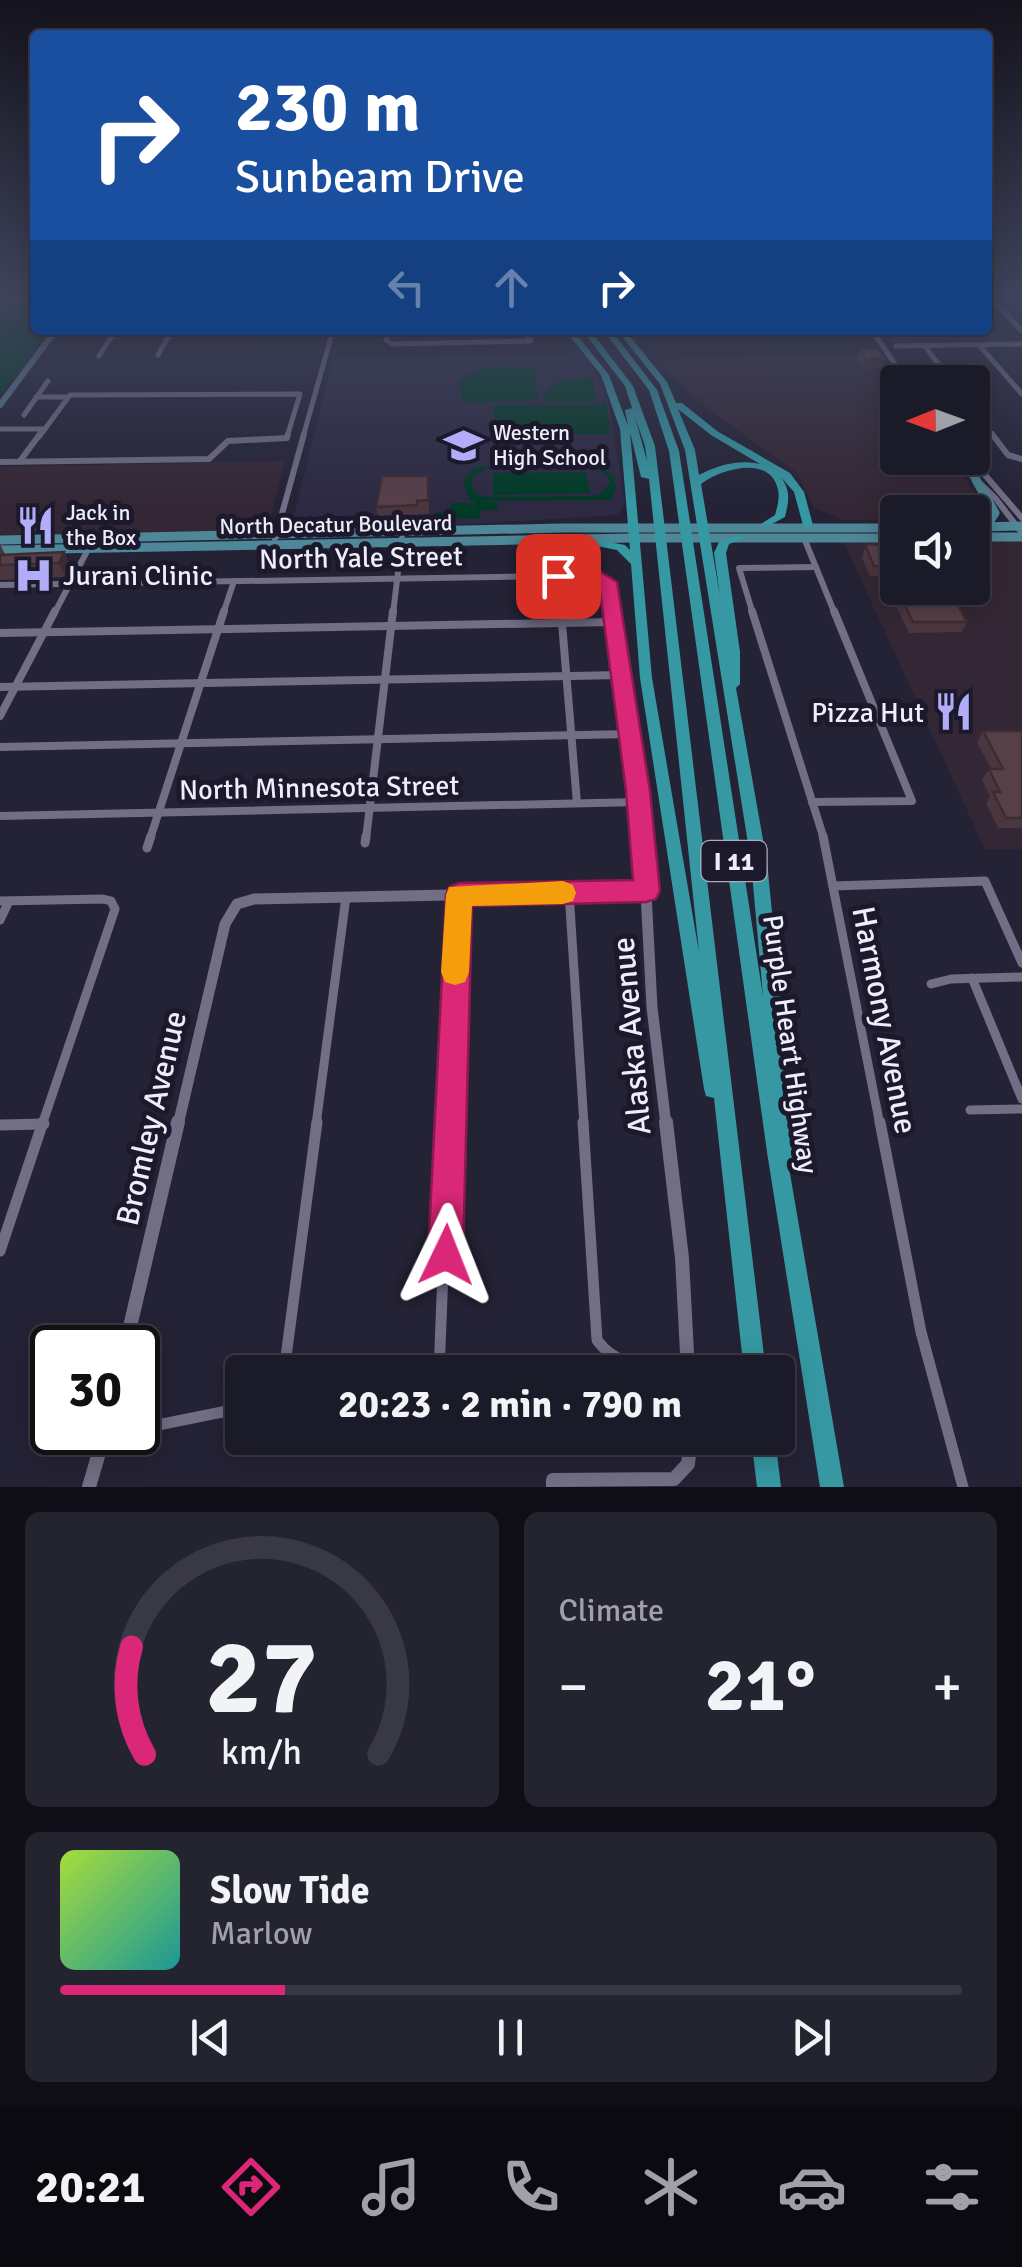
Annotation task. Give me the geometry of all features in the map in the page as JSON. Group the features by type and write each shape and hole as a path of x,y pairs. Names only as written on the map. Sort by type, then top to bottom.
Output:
{"highway":[{"path":"598,365 620,392 634,425 663,560"},
{"name":"I 11","path":"615,365 642,417 651,452 752,1355"},
{"name":"Purple Heart Highway","path":"634,365 653,390 674,451 798,1293 832,1487"},
{"path":"651,365 671,397 688,440 759,862 798,1293"},
{"path":"600,368 614,392 626,429 646,678 744,1283"},
{"path":"671,397 707,429 782,472 798,490 808,525"},
{"path":"695,484 708,471 724,466 742,465 768,472 780,482 784,493 780,517 766,524"},
{"path":"734,718 734,652 720,556 723,543 738,538"},
{"path":"582,540 618,546 634,561"},
{"path":"765,1455 769,1487"}],"main road":[{"path":"0,406 30,365"},
{"path":"976,480 985,495"},
{"name":"North Decatur Boulevard","path":"402,538 582,540 670,526 714,524 866,527"},
{"path":"804,538 808,525"},
{"path":"804,538 880,527"},
{"path":"990,527 1021,528"},
{"path":"990,534 1021,528"},
{"name":"North Decatur Boulevard","path":"0,550 91,544 636,532 672,538 804,538"},
{"path":"804,538 880,538"},
{"name":"North Decatur Boulevard","path":"0,540 91,544"}],"street":[{"path":"274,540 323,365"},
{"path":"997,365 1022,394"},
{"path":"24,415 48,380"},
{"path":"0,462 214,458 228,441 288,438 298,393 36,397"},
{"path":"20,462 66,397"},
{"path":"0,429 43,428"},
{"path":"990,431 1012,458 1022,459"},
{"path":"971,475 1021,528"},
{"path":"986,475 1021,528"},
{"path":"365,843 402,538"},
{"path":"804,538 912,801 812,802"},
{"path":"556,540 578,804"},
{"path":"0,716 91,544"},
{"name":"Harmony Avenue","path":"816,567 740,568 812,802 833,886 922,1332 962,1487"},
{"name":"North Yale Street","path":"0,585 604,577"},
{"name":"Alaska Avenue","path":"604,577 608,582 640,802 652,1007 682,1258 687,1355"},
{"path":"148,848 234,581"},
{"path":"0,633 614,622"},
{"path":"0,686 622,675"},
{"path":"0,747 630,734"},
{"name":"North Minnesota Street","path":"0,816 640,802"},
{"path":"833,886 984,881 1022,963"},
{"path":"286,1355 346,897 646,891"},
{"path":"569,892 584,1092 594,1324 605,1355"},
{"path":"440,1355 459,895"},
{"name":"Bromley Avenue","path":"130,1325 225,924 237,904 254,899 346,897"},
{"path":"0,920 4,901 111,901 113,919 0,1251"},
{"path":"931,984 1022,977"},
{"path":"972,978 1022,1098"},
{"path":"970,1110 1022,1109"},
{"path":"0,1125 44,1124"},
{"path":"160,1425 225,1411"},
{"path":"89,1487 99,1455"},
{"path":"553,1484 668,1480 687,1466 689,1455"}],"shaded area":[{"name":"Western High School","path":"331,365 592,365 608,399 625,503 619,515 452,525 291,527"},
{"path":"663,365 880,365 880,475 962,475 977,495 880,495 880,520 844,520 814,508 797,473 712,412"},
{"path":"285,461 269,526 263,531 0,535 0,467"},
{"path":"990,541 1022,541 1022,849 985,849 844,543 880,542 880,605 990,605"}],"green space":[{"path":"0,365 22,365 0,395"},
{"path":"495,366 534,367 538,400 462,403 460,381 476,370"},
{"path":"592,377 596,399 593,402 544,402 546,390 561,381"},
{"path":"606,401 611,434 494,435 494,405 593,405"},
{"path":"595,464 614,476 616,488 611,500 479,501 497,503 498,510 480,510 479,519 457,519 457,511 456,519 435,520 435,512 450,511 450,503 472,503 474,511 475,502 470,501 463,482 475,467","holes":["594,468 606,474 610,483 600,494 591,496 485,497 475,492 471,482 475,474 486,469"]},
{"path":"586,472 590,493 493,495 493,473"}],"building":[{"path":"382,476 428,476 428,500 417,501 417,505 376,507"},
{"path":"41,513 35,523 25,523 30,514"},
{"path":"880,545 880,566 874,566 866,547"},
{"path":"64,552 59,563 0,565 0,555"},
{"path":"905,605 958,605 967,622 913,622"},
{"path":"983,731 1022,731 1022,818 1006,818 993,792 1000,792 989,769 1003,769"}],"slow traffic":[{"path":"455,972 459,895 563,893"}],"place":[{"name":"Western High School","path":"463,445"},
{"name":"Jack in the Box","path":"36,525"},
{"name":"Jurani Clinic","path":"33,575"},
{"name":"Pizza Hut","path":"954,712"}],"route":[{"path":"446,1255 459,895 646,891 638,791 608,582 598,576 558,576"}]}
